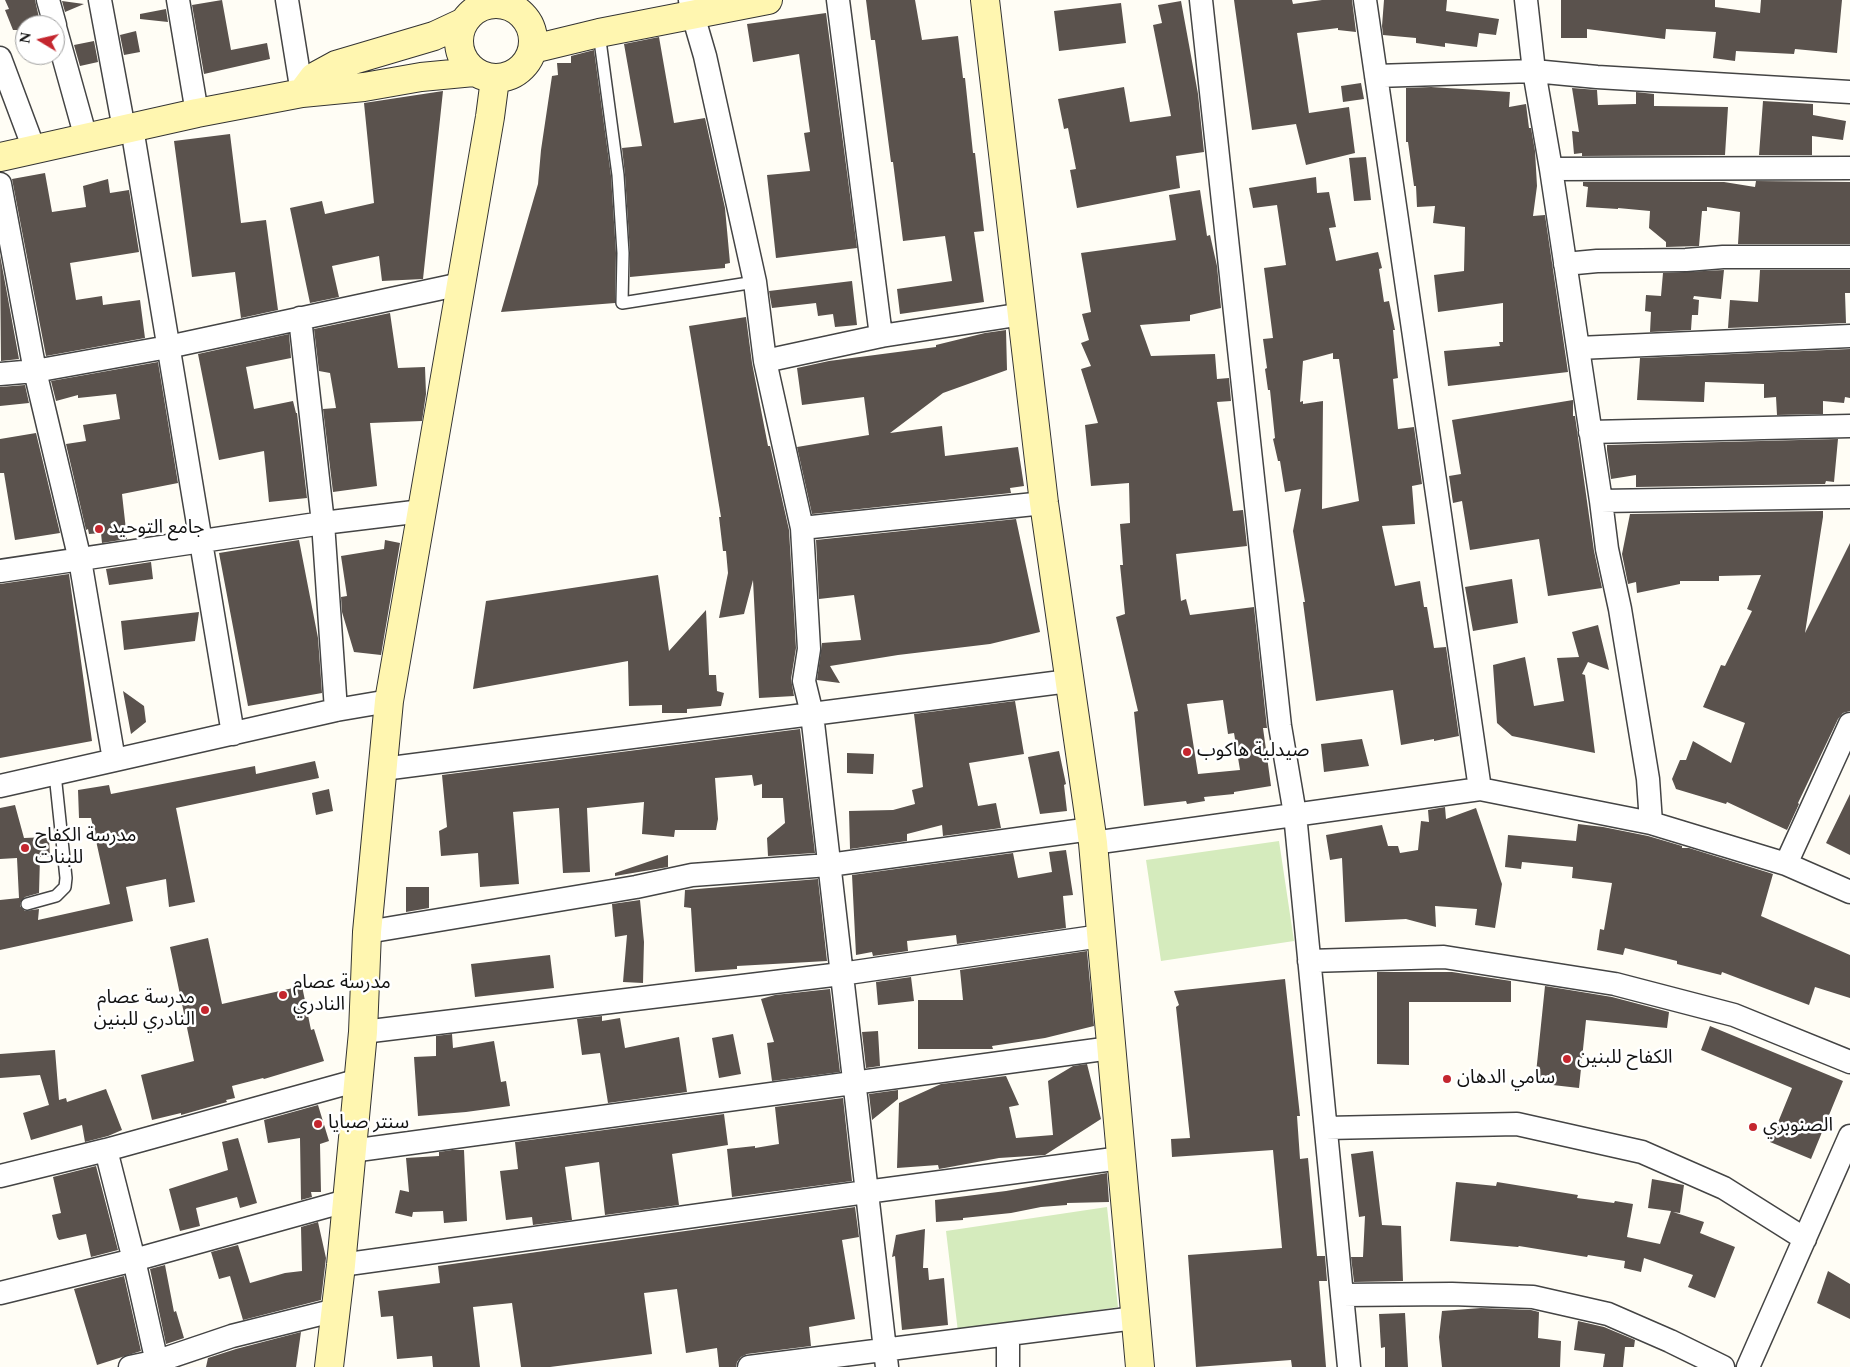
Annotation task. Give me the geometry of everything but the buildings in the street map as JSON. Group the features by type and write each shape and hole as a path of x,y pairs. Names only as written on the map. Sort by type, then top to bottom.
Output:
{"main road":[{"path":"532,49 691,8 768,0"},
{"path":"985,0 1044,503 1092,836 1140,1367"},
{"path":"0,157 197,113 302,93 364,87 421,77 508,76 519,70 528,61 532,49 532,32 526,8 513,8 500,2 486,5 474,11 464,22 459,35 459,49 464,62 485,75"},
{"path":"302,93 314,77 336,64 434,36 464,22"},
{"path":"329,1367 364,1032 366,932 389,701 490,117 485,75"}],"street":[{"path":"48,0 52,15"},
{"path":"100,0 128,128 168,346 233,734"},
{"path":"178,0 197,113"},
{"path":"287,0 302,93"},
{"path":"838,0 881,336"},
{"path":"1201,0 1280,726 1295,814 1349,1367"},
{"path":"1365,0 1480,789"},
{"path":"1526,0 1534,71 1602,501 1607,549 1620,609 1648,778 1651,823"},
{"path":"691,8 706,56 755,282 765,361 802,528 809,649 804,681 812,714 885,1358"},
{"path":"0,58 34,149"},
{"path":"65,62 86,138"},
{"path":"1376,76 1534,71 1597,77 1850,92"},
{"path":"1551,169 1850,168"},
{"path":"0,184 35,371 80,560 114,760"},
{"path":"1565,264 1597,260 1686,260 1723,257 1850,257"},
{"path":"0,374 35,371 168,346 461,284"},
{"path":"765,361 881,336 1023,314"},
{"path":"300,318 323,523 336,710"},
{"path":"1578,348 1850,336"},
{"path":"1590,432 1850,426"},
{"path":"1602,501 1850,497"},
{"path":"802,528 1044,503"},
{"path":"0,571 323,523 422,511"},
{"path":"383,769 1069,681"},
{"path":"0,786 336,710 389,701"},
{"path":"1786,864 1850,724"},
{"path":"366,932 636,887 692,875 829,865 1295,814 1480,789 1651,823 1786,864 1850,892"},
{"path":"364,1032 841,974 1101,936"},
{"path":"1310,961 1444,956 1616,984 1734,1015 1850,1062"},
{"path":"351,1151 1111,1048"},
{"path":"0,1176 106,1150 359,1080"},
{"path":"1326,1128 1516,1124 1642,1152 1724,1188 1805,1239"},
{"path":"1748,1367 1850,1136"},
{"path":"106,1150 158,1364"},
{"path":"341,1265 1121,1158"},
{"path":"0,1293 134,1260 346,1201"},
{"path":"1342,1295 1452,1294 1534,1297 1608,1314 1723,1367"},
{"path":"130,1367 158,1364 232,1336 336,1310"},
{"path":"749,1367 885,1358 1008,1334 1135,1318"},
{"path":"1008,1334 1008,1367"}],"lane":[{"path":"599,33 618,175 623,252 622,303 755,282"},
{"path":"27,904 56,896 65,887 66,878 55,774"}],"green space":[{"path":"1279,841 1294,941 1161,961 1146,860"},
{"path":"1107,1207 1118,1307 958,1332 946,1231"}],"place":[{"name":"جامع التوحيد","path":"99,529"},
{"name":"صيدلية هاكوب","path":"1187,752"},
{"name":"مدرسة الكفاح للبنات","path":"25,848"},
{"name":"مدرسة عصام النادري","path":"283,995"},
{"name":"مدرسة عصام النادري للبنين","path":"205,1010"},
{"name":"الكفاح للبنين","path":"1567,1059"},
{"name":"سامي الدهان","path":"1447,1079"},
{"name":"سنتر صبايا","path":"318,1124"},
{"name":"الصنوبري","path":"1753,1127"}]}
